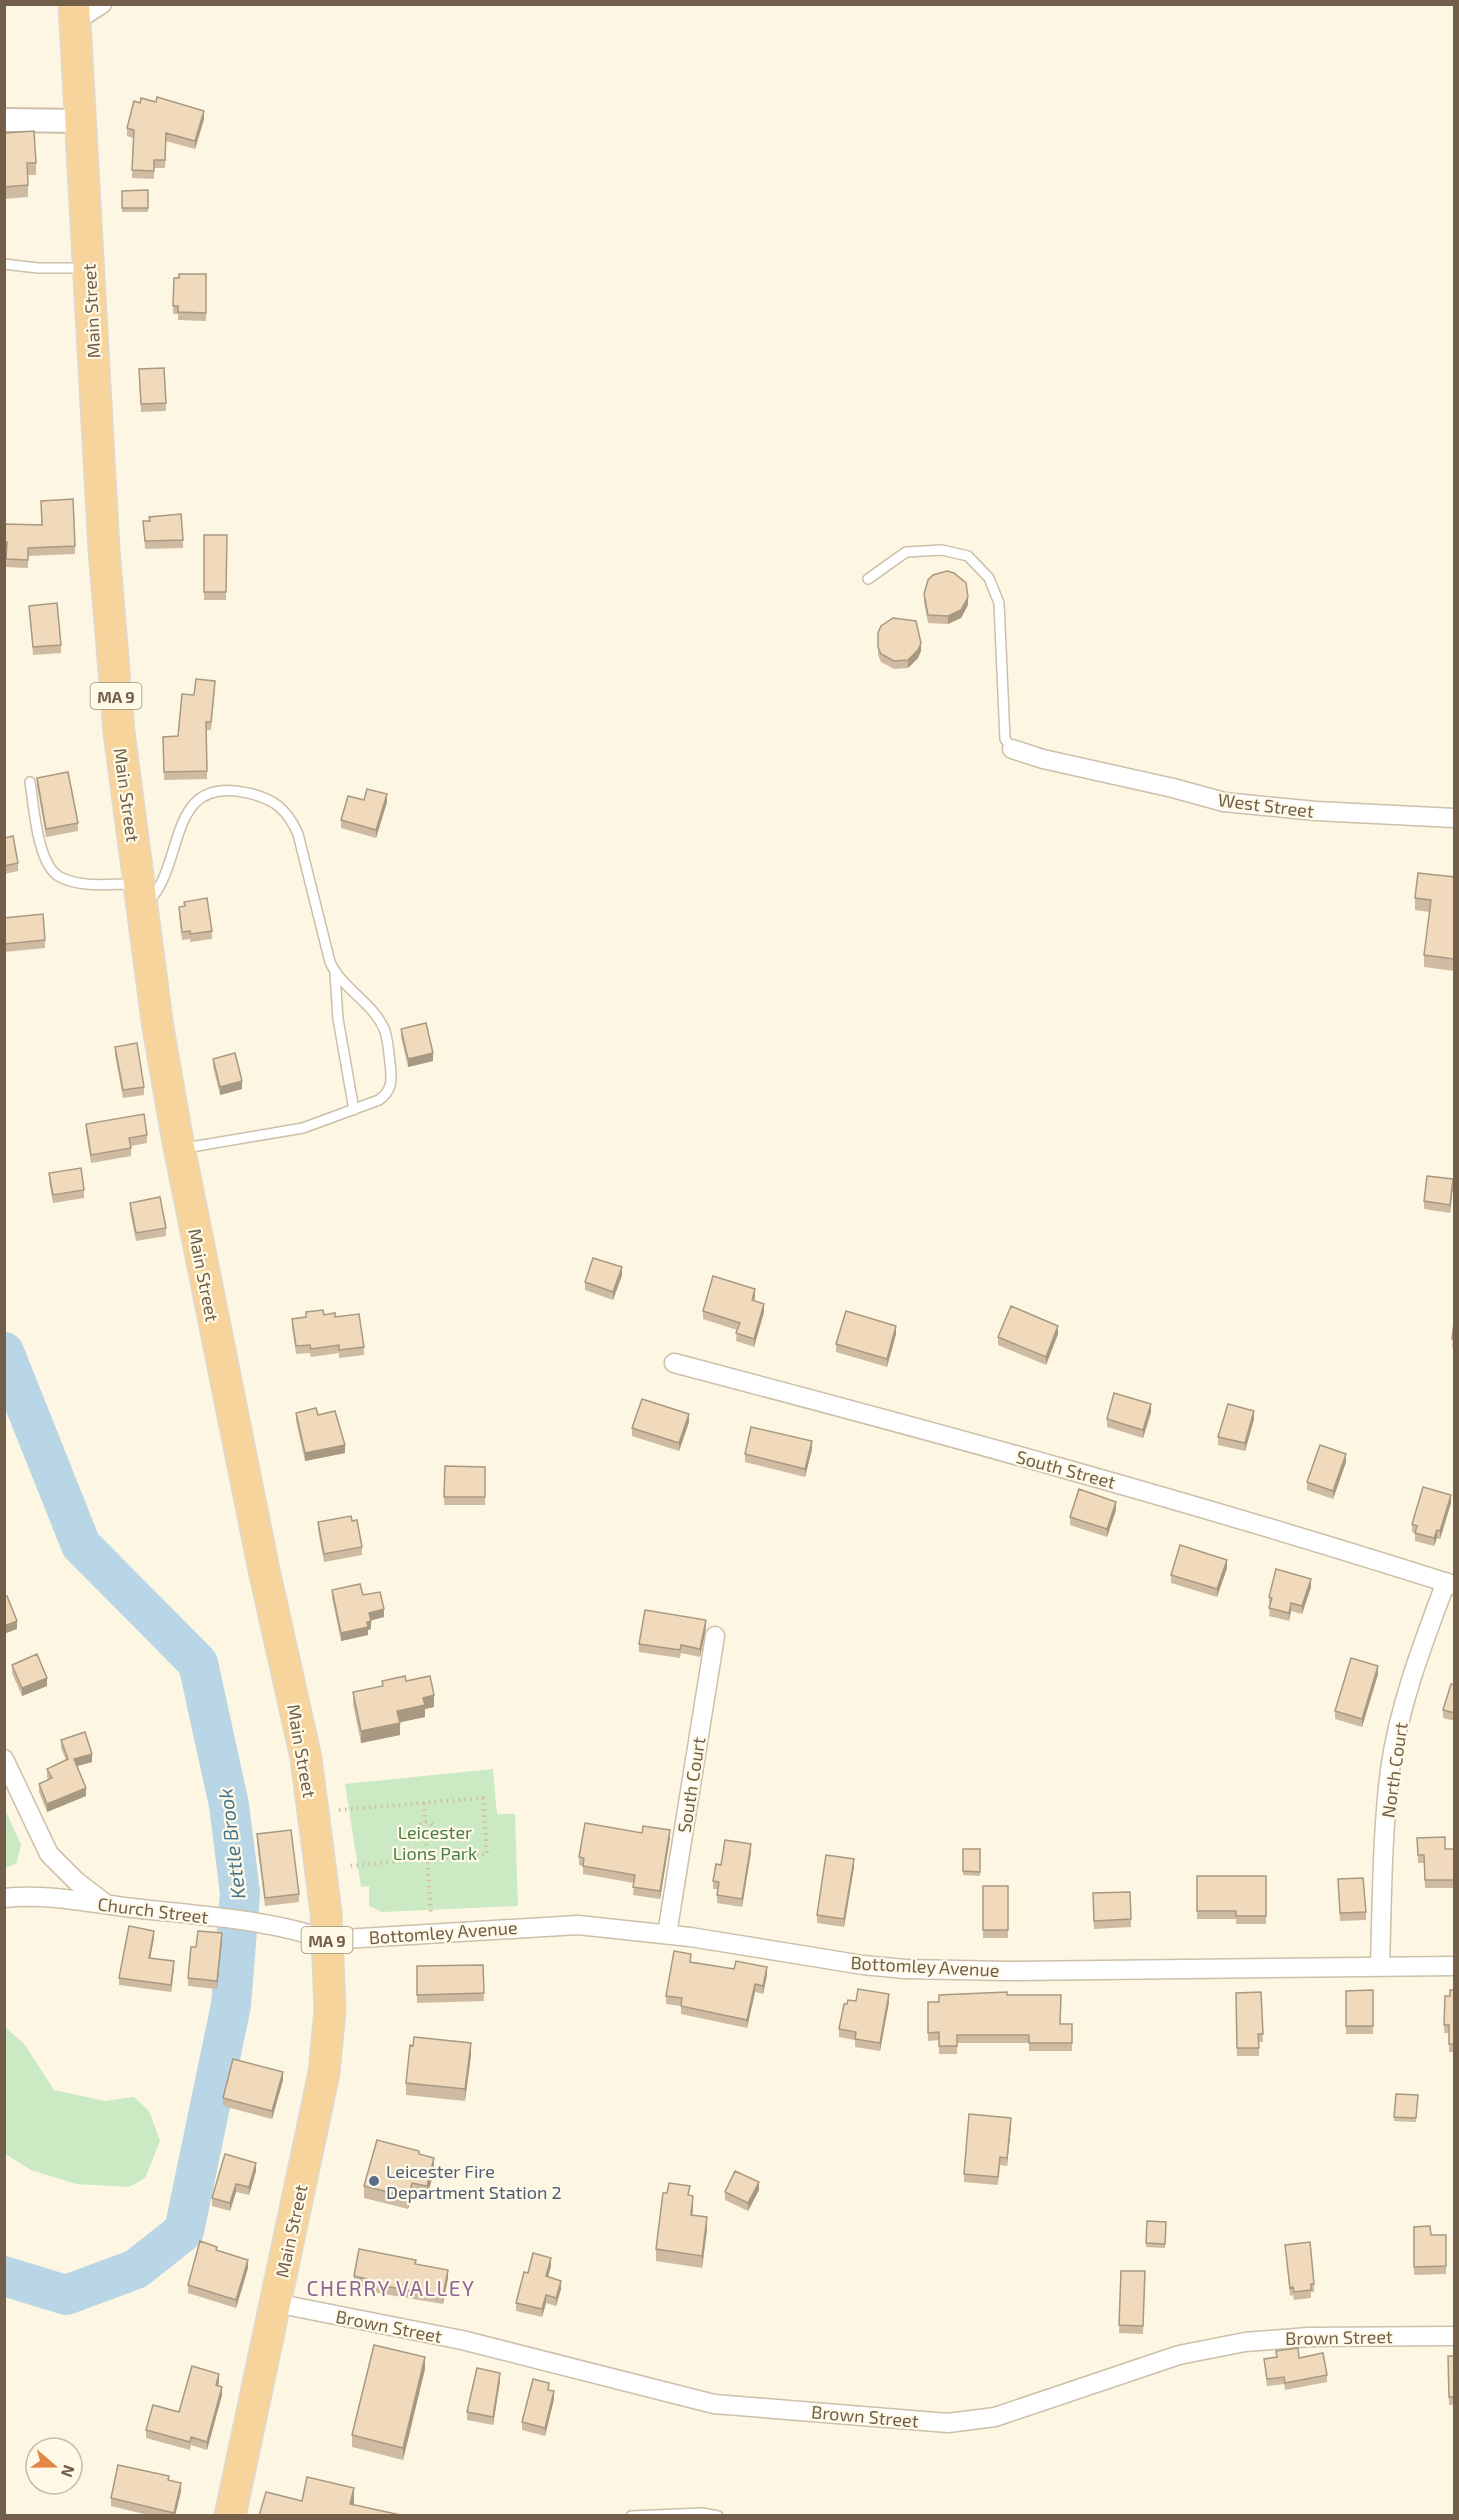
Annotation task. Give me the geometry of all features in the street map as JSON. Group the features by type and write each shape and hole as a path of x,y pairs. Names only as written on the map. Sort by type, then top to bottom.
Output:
{"highway":[{"name":"Main Street","path":"75,13 104,550 119,732 158,1028 179,1149 264,1570 306,1758 325,1900 330,2010 327,2052 230,2516"}],"street":[{"name":"Main Street","path":"75,13 102,4"},
{"path":"4,120 81,121"},
{"name":"West Street","path":"1012,749 1043,759 1173,788 1224,802 1316,811 1455,818"},
{"name":"South Street","path":"674,1363 859,1411 1152,1493 1450,1583"},
{"name":"North Court","path":"1380,1965 1384,1850 1390,1769 1414,1670 1450,1583"},
{"name":"South Court","path":"667,1934 715,1636"},
{"path":"4,1759 49,1854 76,1881 107,1905"},
{"name":"Church Street","path":"7,1897 40,1897 255,1923 303,1931 327,1940"},
{"name":"Bottomley Avenue","path":"327,1940 578,1924 667,1934 853,1964 905,1969 1007,1971 1380,1965 1455,1966"},
{"name":"Brown Street","path":"275,2303 462,2340 714,2404 948,2423 995,2417 1179,2355 1245,2342 1309,2337 1455,2336"}],"lane":[{"path":"4,264 38,268 89,268"},
{"path":"868,579 906,552 942,550 968,556 988,578 999,603 1005,739 1012,749"},
{"path":"30,782 41,849 47,866 59,877 141,896 157,893 167,873 187,810 195,800 204,795 225,792 263,797 279,804 291,818 298,834 335,974 338,1019 354,1110"},
{"path":"179,1149 303,1128 354,1110 388,1094 392,1074 385,1031 379,1020 335,974"},
{"path":"632,2516 702,2513 718,2516"}],"path":[{"path":"339,1810 483,1798 487,1854 347,1866"},
{"path":"424,1803 425,1822"},
{"path":"425,1822 418,1830 420,1835 426,1838"},
{"path":"425,1822 433,1828 431,1836 426,1838"},
{"path":"426,1838 431,1918"}],"green space":[{"name":"Leicester Lions Park","path":"493,1769 497,1814 515,1814 518,1906 382,1912 369,1906 369,1886 361,1887 345,1784"},
{"path":"4,1807 21,1845 16,1864 5,1868"},
{"path":"4,2026 25,2045 54,2090 105,2101 134,2097 149,2111 160,2141 145,2178 129,2187 76,2184 31,2170 5,2154"}],"building":[{"path":"157,97 204,111 195,141 166,133 165,160 154,160 154,171 132,170 134,130 127,128 134,101 140,103 141,98 156,102"},
{"path":"34,131 36,163 27,163 28,185 4,187 4,133"},
{"path":"148,190 148,208 122,208 122,191"},
{"path":"179,274 206,274 206,313 178,312 178,306 173,306 174,278 179,278"},
{"path":"164,368 166,403 141,404 139,369"},
{"path":"73,499 75,546 28,548 28,560 6,559 7,542 4,541 4,524 42,525 41,501"},
{"path":"181,514 183,540 145,541 143,521 150,521 149,517"},
{"path":"204,535 227,535 226,592 204,592"},
{"path":"947,571 954,573 966,583 968,597 961,610 948,616 928,615 924,594 928,580 933,575"},
{"path":"57,603 61,645 33,647 29,606"},
{"path":"893,618 916,621 921,643 918,650 908,660 894,661 881,654 878,647 878,633 881,626"},
{"path":"196,679 215,681 211,722 206,722 207,771 164,772 163,737 178,736 182,694 194,695"},
{"path":"68,772 78,823 46,829 37,778"},
{"path":"367,789 387,794 376,830 341,820 348,796 364,800"},
{"path":"13,836 18,863 4,866 4,838"},
{"path":"1418,873 1455,877 1454,959 1424,955 1431,900 1415,898"},
{"path":"207,898 212,931 190,934 190,931 182,932 179,907 185,906 184,902"},
{"path":"43,914 45,940 4,944 4,918"},
{"path":"426,1023 433,1053 408,1059 401,1029"},
{"path":"137,1043 144,1087 123,1090 115,1047"},
{"path":"235,1053 242,1081 220,1087 213,1059"},
{"path":"144,1114 147,1135 129,1138 131,1148 91,1155 86,1124"},
{"path":"81,1168 84,1190 53,1195 49,1173"},
{"path":"1427,1176 1453,1179 1450,1205 1424,1201"},
{"path":"160,1197 166,1228 136,1233 130,1203"},
{"path":"593,1258 622,1267 613,1292 585,1282"},
{"path":"713,1276 755,1289 752,1300 764,1304 754,1339 736,1333 740,1323 703,1311"},
{"path":"1011,1306 1058,1326 1046,1357 998,1337"},
{"path":"323,1310 324,1315 335,1313 335,1317 359,1314 364,1347 339,1350 339,1345 311,1349 310,1345 296,1346 292,1319 306,1317 306,1312"},
{"path":"846,1311 896,1326 887,1359 836,1344"},
{"path":"1455,1313 1455,1340 1452,1339"},
{"path":"1114,1393 1151,1404 1143,1430 1107,1419"},
{"path":"642,1399 689,1414 679,1443 632,1428"},
{"path":"1228,1404 1254,1411 1245,1443 1218,1437"},
{"path":"316,1408 318,1415 335,1411 345,1445 305,1453 296,1413"},
{"path":"751,1427 812,1441 805,1469 745,1454"},
{"path":"1320,1445 1346,1454 1333,1491 1307,1482"},
{"path":"445,1466 485,1467 485,1497 444,1497"},
{"path":"1423,1487 1451,1495 1440,1531 1437,1530 1434,1538 1415,1533 1417,1526 1412,1524"},
{"path":"1079,1489 1116,1502 1107,1529 1070,1517"},
{"path":"351,1516 352,1521 357,1520 362,1547 324,1554 318,1522"},
{"path":"1180,1545 1227,1560 1217,1589 1171,1575"},
{"path":"1276,1569 1311,1579 1302,1606 1291,1603 1289,1613 1269,1608 1272,1598 1269,1597"},
{"path":"360,1584 363,1595 380,1592 384,1609 369,1613 371,1621 367,1622 368,1627 341,1633 332,1590"},
{"path":"7,1596 17,1621 4,1626 4,1597"},
{"path":"645,1610 706,1620 700,1649 681,1645 680,1650 639,1644"},
{"path":"37,1654 47,1678 22,1688 12,1665"},
{"path":"1351,1658 1378,1666 1362,1719 1335,1711"},
{"path":"405,1676 406,1681 430,1676 434,1695 423,1698 425,1705 397,1711 400,1723 361,1731 353,1692 383,1686 382,1681"},
{"path":"1451,1684 1455,1685 1455,1713 1443,1710"},
{"path":"85,1732 92,1754 74,1759 86,1788 47,1804 39,1784 52,1778 47,1769 68,1759 61,1740"},
{"path":"585,1823 642,1833 643,1826 670,1830 660,1891 633,1887 635,1875 583,1866 584,1858 579,1857"},
{"path":"291,1830 299,1894 265,1898 257,1834"},
{"path":"1445,1837 1445,1849 1455,1849 1455,1880 1425,1880 1424,1855 1418,1855 1417,1838"},
{"path":"725,1840 751,1844 742,1899 717,1895 719,1882 713,1881 716,1864 721,1865"},
{"path":"963,1849 980,1849 980,1872 963,1871"},
{"path":"826,1855 854,1859 844,1919 817,1915"},
{"path":"1197,1876 1266,1876 1266,1916 1236,1916 1236,1911 1197,1911"},
{"path":"1363,1878 1366,1912 1340,1913 1338,1879"},
{"path":"983,1886 1008,1886 1008,1930 983,1930"},
{"path":"1130,1892 1131,1919 1094,1921 1093,1893"},
{"path":"129,1926 154,1931 149,1958 174,1961 171,1985 119,1978"},
{"path":"198,1931 222,1933 217,1981 188,1978 191,1947 196,1947"},
{"path":"674,1951 691,1954 690,1962 734,1969 736,1961 767,1967 763,1986 755,1984 747,2020 681,2006 682,1998 666,1996"},
{"path":"483,1965 484,1993 417,1995 417,1966"},
{"path":"858,1989 889,1994 880,2043 855,2039 856,2032 839,2029 844,2004 847,2004 848,2000 856,2001"},
{"path":"1373,1990 1373,2026 1346,2026 1346,1991"},
{"path":"1450,1990 1455,1990 1455,2044 1449,2044 1449,2025 1444,2025 1445,1996 1450,1996"},
{"path":"1007,1992 1007,1995 1061,1995 1060,2024 1072,2024 1072,2043 1029,2043 1029,2035 957,2035 957,2046 939,2046 939,2032 928,2033 928,2002 939,2002 939,1995"},
{"path":"1261,1992 1263,2034 1258,2034 1259,2048 1237,2048 1236,1993"},
{"path":"414,2037 471,2043 465,2089 406,2083 410,2045 413,2046"},
{"path":"233,2059 283,2072 272,2111 223,2098"},
{"path":"1396,2094 1418,2095 1416,2118 1394,2117"},
{"path":"969,2114 1011,2118 1007,2158 1000,2157 998,2177 964,2174"},
{"path":"377,2140 419,2151 419,2154 434,2158 427,2186 412,2183 408,2197 364,2186"},
{"path":"225,2154 256,2163 249,2187 236,2184 230,2203 212,2198"},
{"path":"735,2171 759,2182 748,2203 725,2192"},
{"path":"669,2183 690,2186 688,2195 693,2196 691,2215 707,2217 702,2256 656,2249 663,2193 667,2193"},
{"path":"1147,2221 1166,2222 1165,2244 1146,2243"},
{"path":"1430,2226 1431,2235 1446,2235 1446,2266 1414,2267 1414,2227"},
{"path":"200,2241 217,2247 216,2250 248,2260 236,2300 188,2285"},
{"path":"1310,2242 1314,2284 1311,2284 1311,2290 1294,2292 1293,2287 1290,2288 1285,2245"},
{"path":"359,2249 416,2260 415,2264 448,2270 443,2296 366,2283 367,2279 354,2276"},
{"path":"533,2253 551,2258 546,2276 561,2281 556,2298 546,2295 542,2309 516,2303 524,2272 528,2273"},
{"path":"1121,2271 1145,2271 1143,2326 1119,2325"},
{"path":"374,2345 425,2357 403,2448 352,2435"},
{"path":"1298,2348 1299,2358 1323,2353 1327,2375 1285,2383 1284,2377 1267,2379 1264,2359 1277,2357 1276,2351"},
{"path":"1448,2356 1455,2356 1455,2397 1449,2397"},
{"path":"192,2366 219,2374 216,2385 222,2387 207,2442 191,2437 190,2442 146,2430 153,2405 179,2412"},
{"path":"477,2368 500,2373 493,2417 467,2412"},
{"path":"533,2379 549,2383 548,2390 554,2391 545,2428 522,2422"},
{"path":"118,2465 169,2476 168,2480 181,2483 174,2513 111,2498"},
{"path":"307,2477 354,2488 350,2504 405,2516 259,2516 266,2492 302,2501"}],"waterway":[{"name":"Kettle Brook","path":"4,1352 81,1545 198,1663 229,1805 240,1893 231,2005 184,2231 136,2269 66,2295 4,2276"}],"place":[{"name":"Leicester Fire Department Station 2","path":"374,2181"}],"district":[{"name":"CHERRY VALLEY","path":"391,2287"}]}
